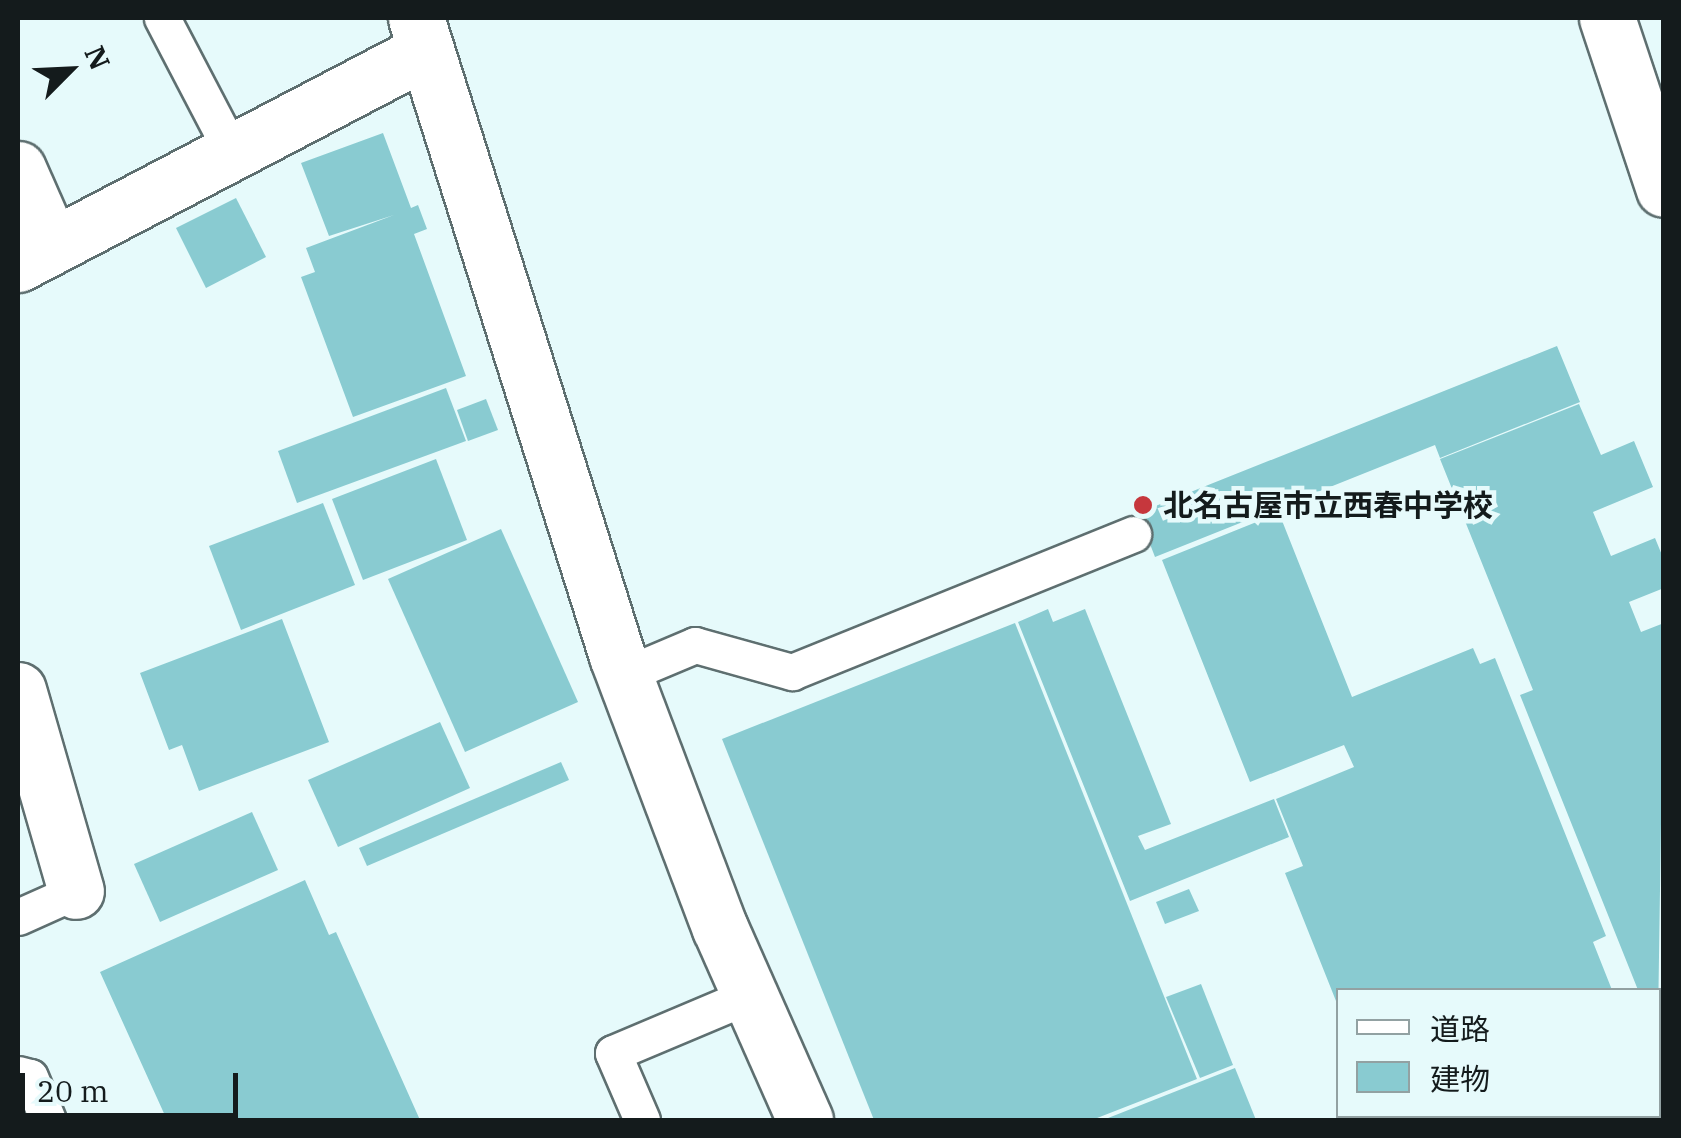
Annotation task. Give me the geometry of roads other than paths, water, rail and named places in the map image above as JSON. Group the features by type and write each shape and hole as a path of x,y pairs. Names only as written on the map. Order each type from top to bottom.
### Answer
{"street":[{"path":"1607,18 1662,176"},
{"path":"18,169 35,255 232,152 421,34 624,674 750,996 805,1120"},
{"path":"18,690 76,891"}],"lane":[{"path":"162,18 232,152"},
{"path":"624,674 696,645 792,672 1133,534"},
{"path":"18,917 76,891"},
{"path":"642,1120 613,1053 750,996"},
{"path":"18,1074 30,1077 48,1120"}],"place":[{"name":"北名古屋市立西春中学校","path":"1143,505"}]}
